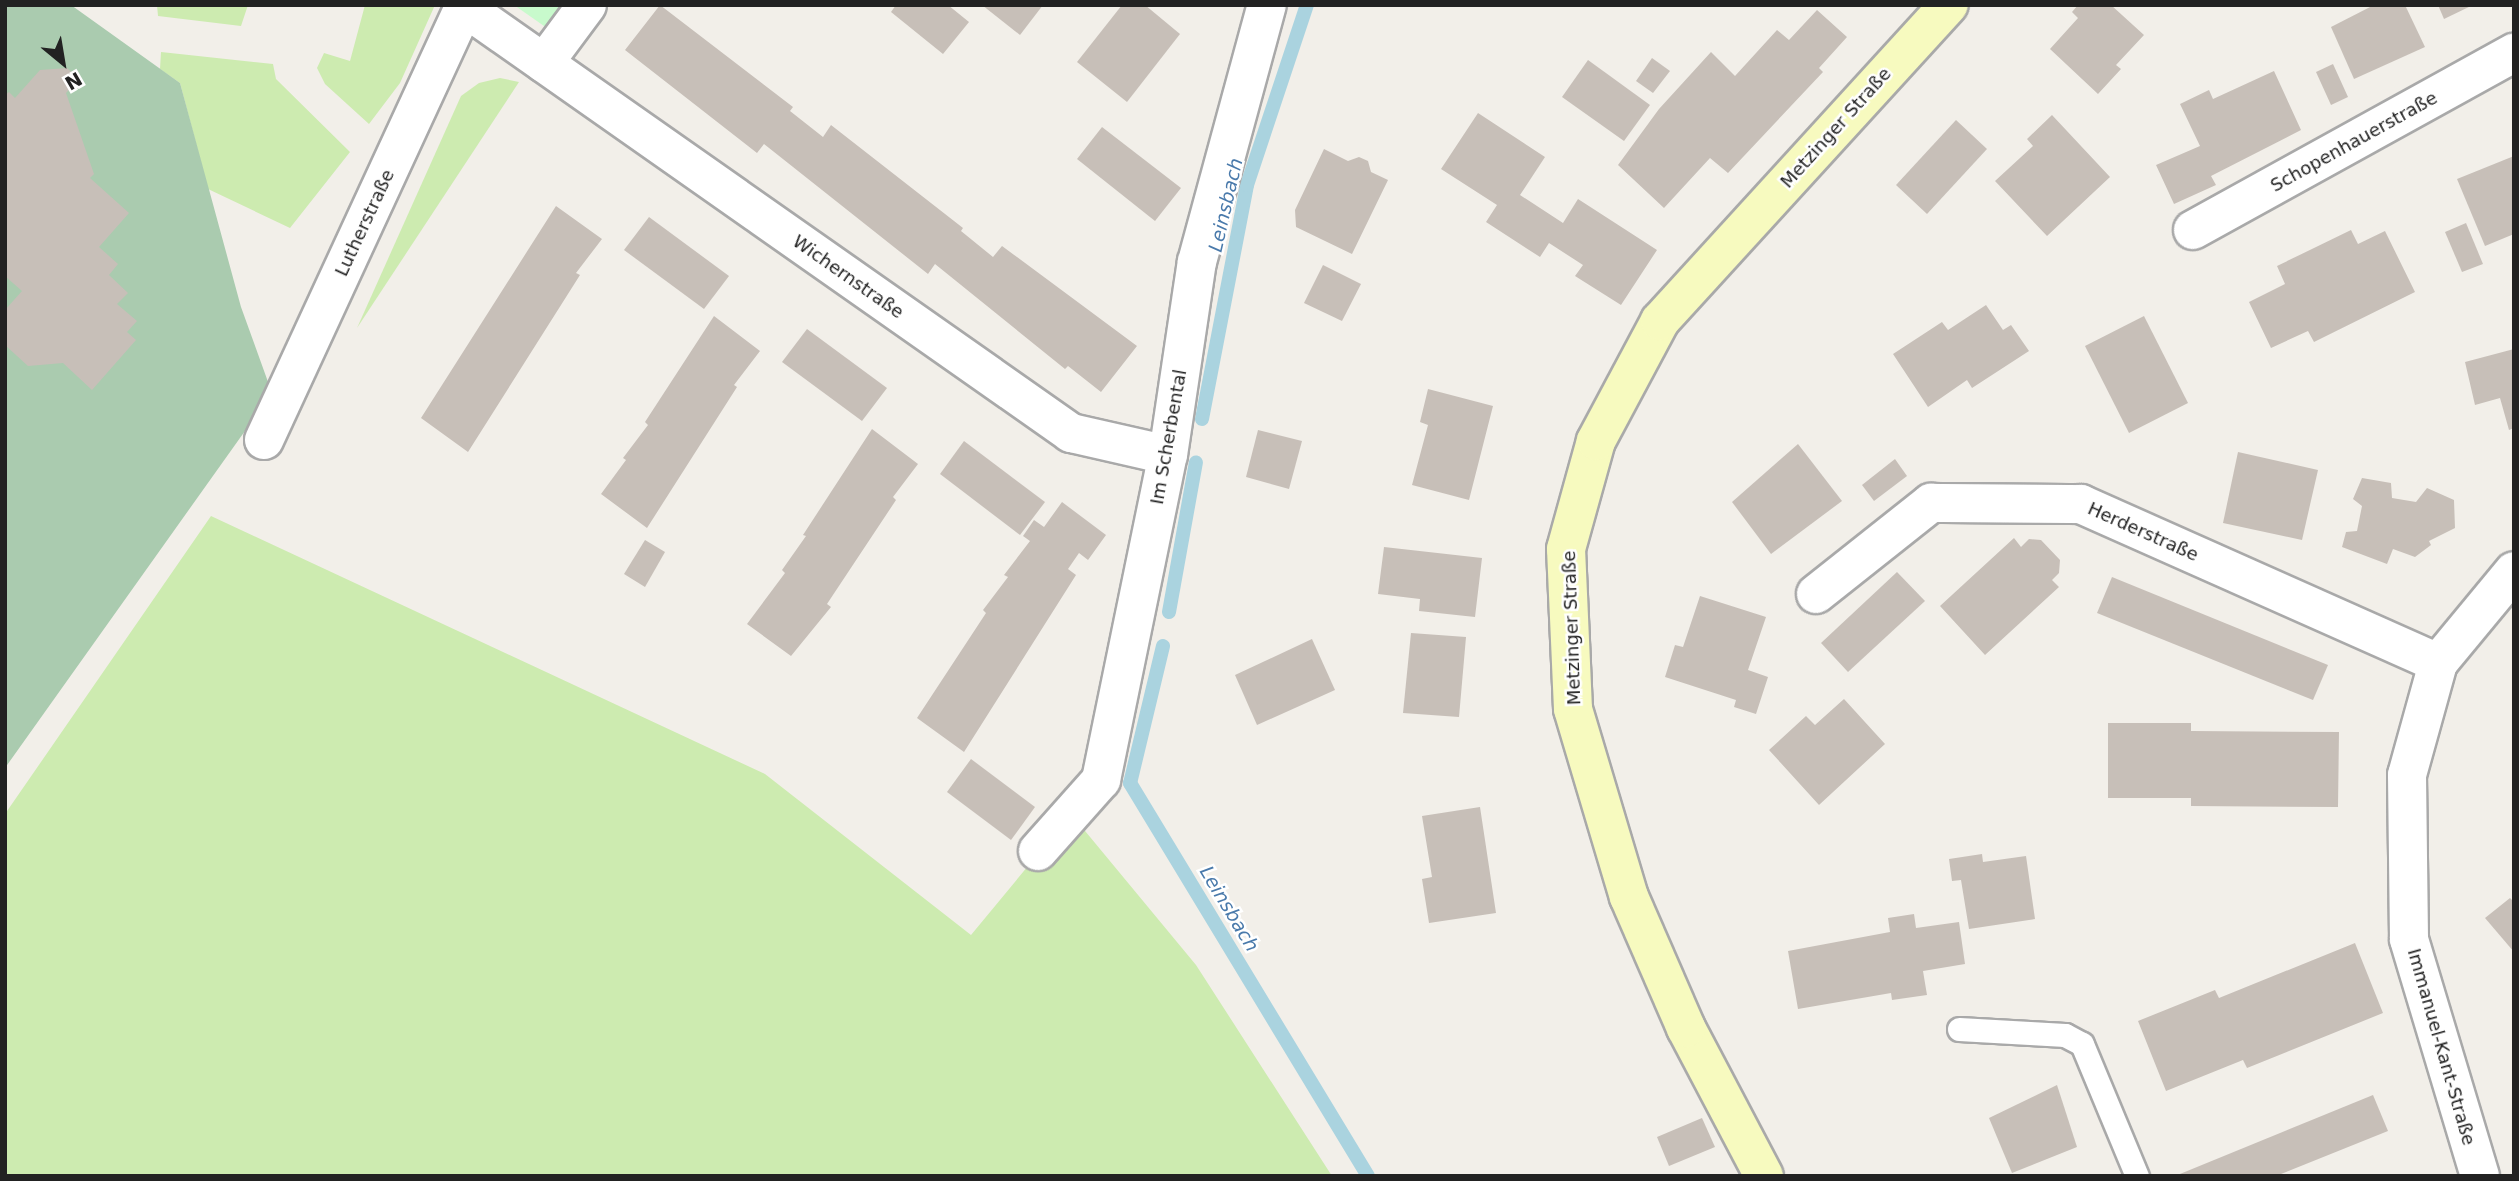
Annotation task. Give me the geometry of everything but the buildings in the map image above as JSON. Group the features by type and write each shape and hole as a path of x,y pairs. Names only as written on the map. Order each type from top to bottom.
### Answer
{"main road":[{"name":"Metzinger Straße","path":"1764,1176 1686,1028 1629,897 1573,709 1566,550 1596,441 1660,321 1949,5"}],"street":[{"path":"544,63 586,5"},
{"name":"Wichernstraße","path":"465,6 1070,433 1168,455"},
{"name":"Lutherstraße","path":"264,440 465,6"},
{"name":"Im Scherbental","path":"1038,851 1101,780 1168,455 1197,262 1259,9"},
{"name":"Schopenhauerstraße","path":"2193,230 2514,53"},
{"name":"Herderstraße","path":"1816,594 1931,503 2081,504 2438,663"},
{"name":"Immanuel-Kant-Straße","path":"2480,1176 2409,939 2407,775 2438,663 2514,570"}],"lane":[{"path":"1959,1029 2065,1035 2082,1044 2137,1176"}],"green space":[{"path":"5,5 71,5 180,83 241,307 272,393 5,768"},
{"path":"157,5 248,5 241,26 158,16"},
{"path":"365,5 435,5 400,83 369,124 325,84 317,68 324,53 350,61"},
{"path":"514,5 574,5 554,33"},
{"path":"161,52 273,64 276,79 350,152 290,228 208,189 180,83 160,69"},
{"path":"500,78 519,82 357,328 461,96 479,83"},
{"path":"211,516 765,774 971,935 1071,814 1196,965 1332,1176 5,1176 5,814"}],"waterway":[{"name":"Leinsbach","path":"1202,419 1247,185 1307,5"},
{"name":"Leinsbach","path":"1169,612 1196,462"},
{"name":"Leinsbach","path":"1163,646 1130,783 1368,1176"}]}
